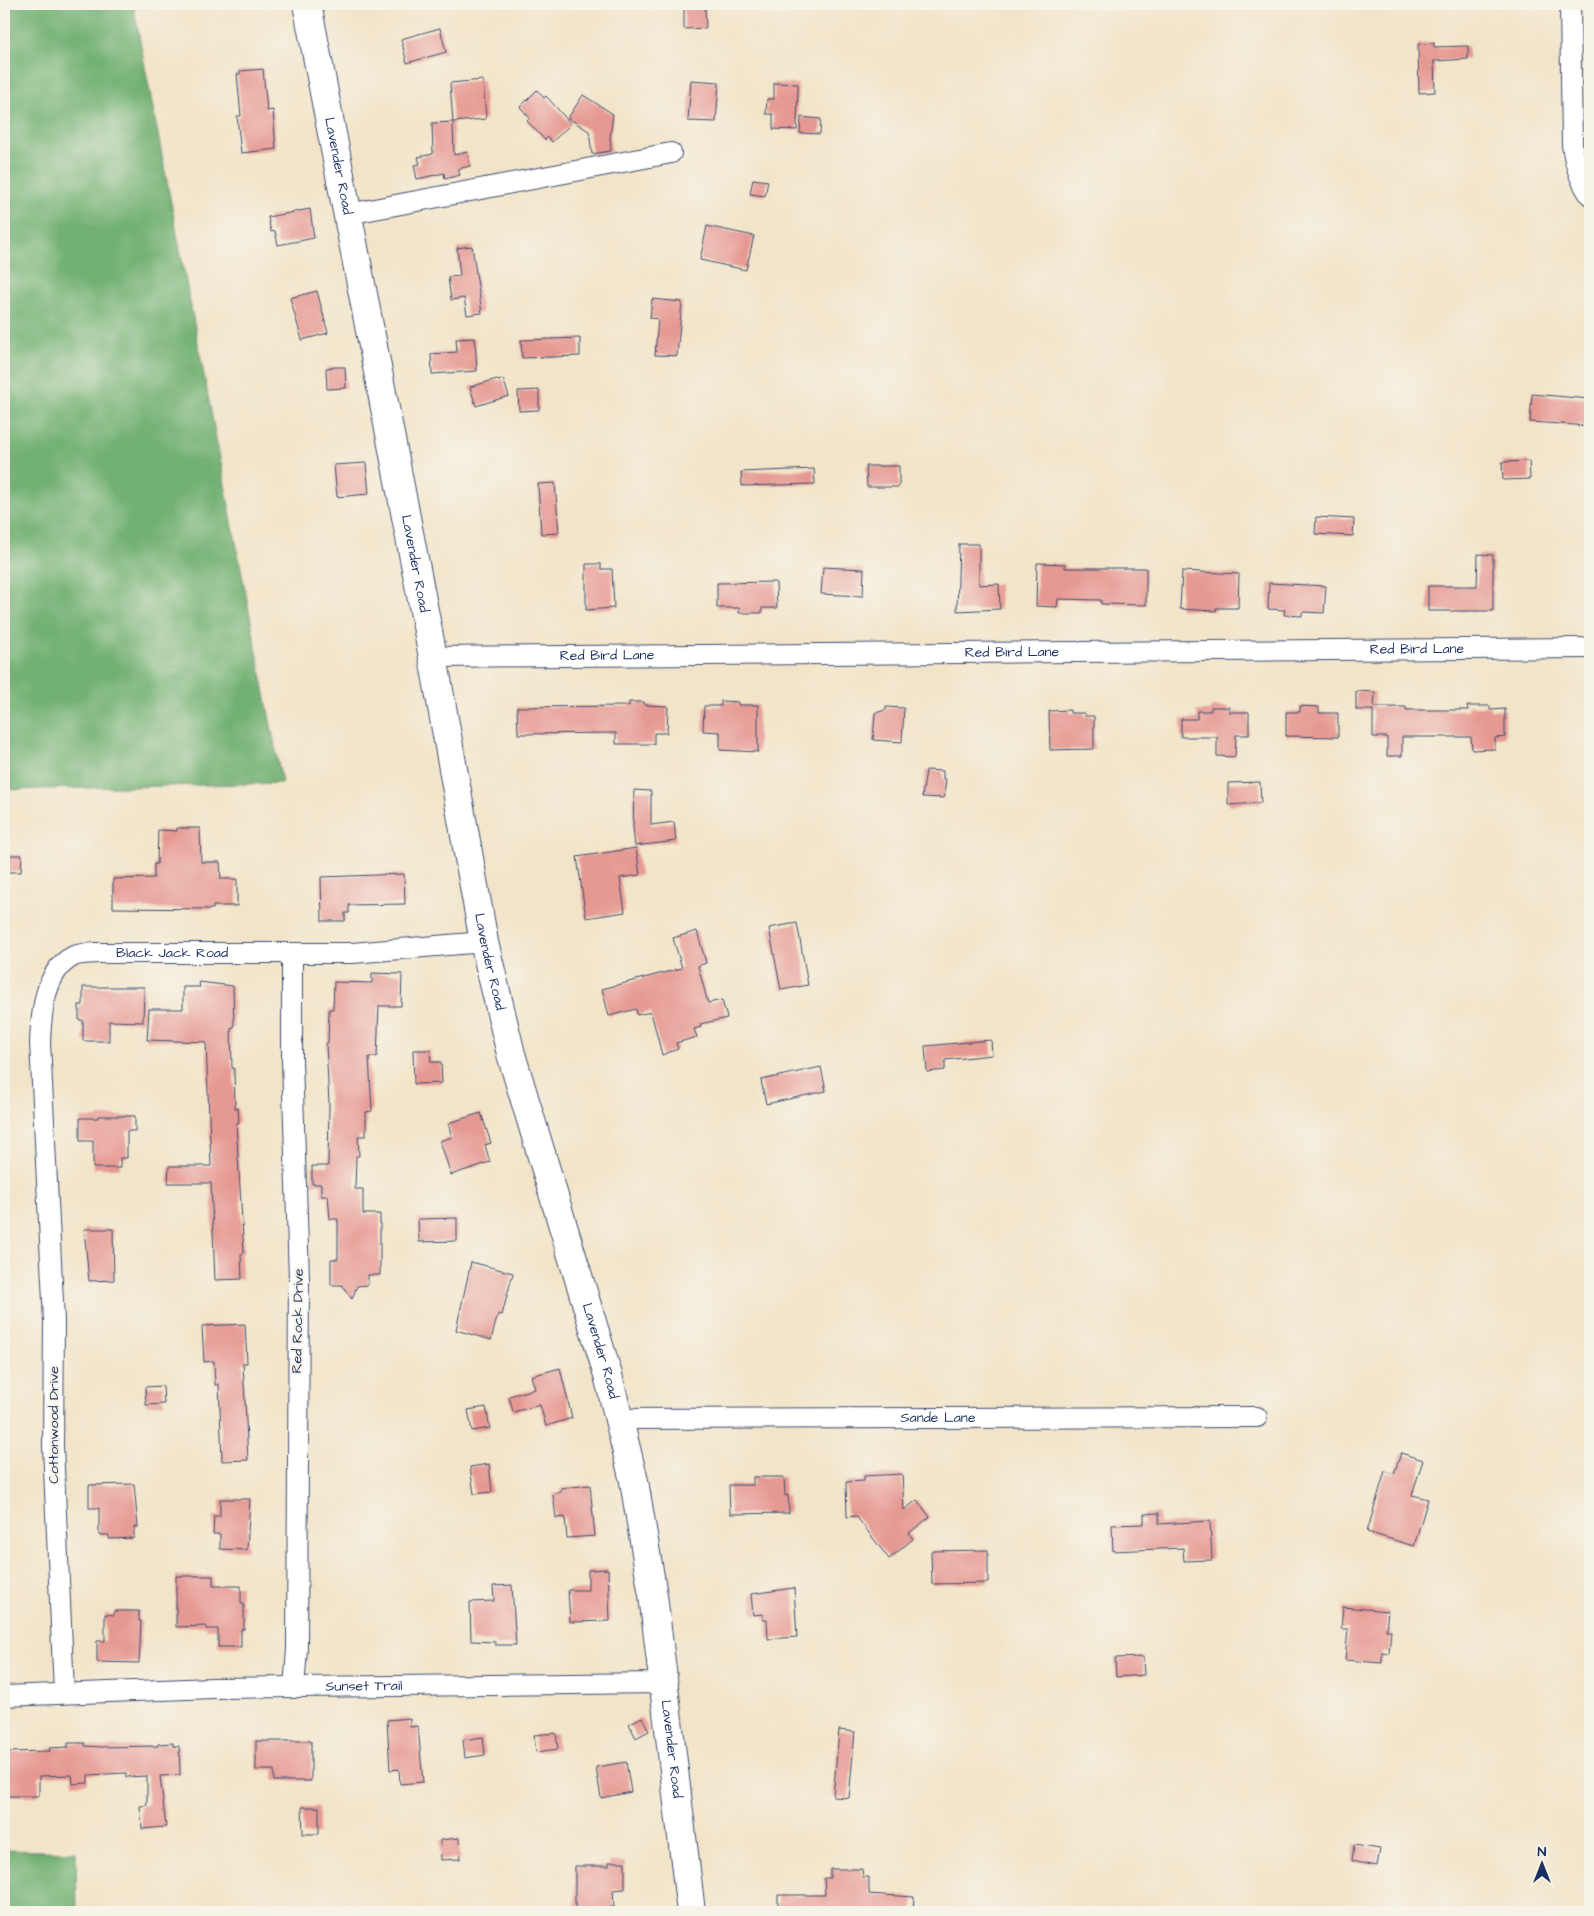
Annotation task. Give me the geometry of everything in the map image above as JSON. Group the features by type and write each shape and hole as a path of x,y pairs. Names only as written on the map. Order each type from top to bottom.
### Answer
{"street":[{"name":"Lavender Road","path":"308,4 484,942 511,1054 619,1419 642,1526 664,1683 691,1912"},
{"path":"1570,4 1572,145 1576,166 1583,184 1590,194"},
{"path":"348,214 672,153"},
{"name":"Red Bird Lane","path":"432,657 1590,648"},
{"name":"Black Jack Road","path":"45,1158 41,1020 48,985 63,965 73,956 96,953 352,953 484,942"},
{"name":"Red Rock Drive","path":"292,954 292,1061 299,1280 297,1649 294,1688"},
{"name":"Cottonwood Drive","path":"45,1158 54,1321 54,1456 64,1692"},
{"name":"Sande Lane","path":"619,1419 1257,1417"},
{"name":"Sunset Trail","path":"4,1696 64,1692 664,1683"}],"green space":[{"path":"4,4 133,4 282,783 4,790"},
{"path":"4,1850 76,1852 77,1912 4,1912"}],"building":[{"path":"705,6 706,28 684,29 684,7"},
{"path":"440,28 446,52 407,63 401,39"},
{"path":"1434,43 1434,47 1468,46 1468,59 1434,61 1435,92 1419,93 1418,44"},
{"path":"263,69 267,111 273,110 276,149 241,153 237,116 241,116 237,74 240,74 240,71"},
{"path":"483,80 486,119 453,122 450,83"},
{"path":"691,80 719,82 716,122 688,121"},
{"path":"774,83 798,84 797,130 773,129 773,114 766,114 767,99 774,99"},
{"path":"537,90 544,98 546,96 571,124 552,142 548,137 545,140 527,121 530,118 520,107"},
{"path":"583,95 613,114 610,138 611,151 592,154 589,131 568,118"},
{"path":"801,117 821,119 820,134 800,133"},
{"path":"453,122 454,155 467,152 470,166 458,169 460,175 445,179 444,173 417,179 414,165 420,164 418,157 433,154 432,123"},
{"path":"753,179 768,181 765,196 750,194"},
{"path":"310,209 314,238 278,245 275,231 271,232 268,217"},
{"path":"707,226 754,236 746,270 700,260"},
{"path":"472,246 482,313 467,315 464,298 451,300 448,277 460,276 457,248"},
{"path":"317,291 328,333 302,340 290,298"},
{"path":"652,299 682,302 677,356 655,355 658,319 650,318"},
{"path":"475,338 477,371 432,374 431,354 457,352 456,339"},
{"path":"580,338 580,356 522,358 521,340"},
{"path":"345,367 346,388 327,389 326,368"},
{"path":"497,379 498,381 503,379 509,396 476,406 470,387"},
{"path":"539,390 539,410 519,411 518,391"},
{"path":"1532,394 1590,399 1589,426 1530,422"},
{"path":"1529,461 1530,479 1503,480 1502,462"},
{"path":"366,463 369,494 337,497 334,465"},
{"path":"866,466 899,466 899,487 867,487"},
{"path":"814,469 815,484 742,486 741,472"},
{"path":"555,483 559,533 541,534 538,484"},
{"path":"1316,517 1354,519 1353,536 1315,534"},
{"path":"959,544 979,544 979,585 999,584 1000,609 957,611"},
{"path":"1478,554 1493,555 1493,611 1428,611 1428,586 1477,586"},
{"path":"1037,563 1065,564 1065,568 1146,568 1146,605 1101,604 1101,600 1058,599 1057,607 1036,606"},
{"path":"586,564 601,564 601,569 612,569 614,608 586,610"},
{"path":"823,567 864,569 863,596 821,594"},
{"path":"1182,571 1239,574 1238,608 1216,608 1216,611 1180,609"},
{"path":"776,582 777,608 762,608 762,613 739,613 739,608 717,608 717,583"},
{"path":"1269,583 1326,586 1324,613 1302,612 1302,616 1284,615 1285,610 1268,609"},
{"path":"1356,691 1375,692 1374,707 1406,707 1406,710 1468,710 1467,706 1490,706 1490,710 1505,709 1505,737 1495,738 1495,749 1472,750 1471,737 1402,737 1402,756 1387,756 1387,737 1373,737 1373,710 1356,710"},
{"path":"721,701 738,702 738,705 758,705 758,752 720,750 720,732 703,731 704,706 721,706"},
{"path":"629,702 644,702 644,705 668,706 667,733 654,733 654,744 616,744 616,733 518,734 517,707 629,706"},
{"path":"1300,706 1319,707 1319,713 1338,713 1338,737 1286,736 1286,712 1300,712"},
{"path":"886,707 904,708 902,742 873,740 875,713 886,710"},
{"path":"1211,707 1229,707 1229,712 1249,712 1249,735 1236,735 1235,757 1217,756 1217,737 1181,737 1181,719 1197,719 1197,711 1211,711"},
{"path":"1070,710 1070,713 1085,713 1085,716 1094,716 1094,749 1050,750 1049,711"},
{"path":"926,770 943,771 943,779 946,779 944,798 922,797"},
{"path":"1260,782 1261,803 1228,805 1228,783"},
{"path":"634,790 651,791 651,825 674,822 676,841 635,846 633,828"},
{"path":"177,828 200,828 201,862 220,862 221,879 237,879 237,906 213,906 213,909 113,908 113,879 154,878 154,864 157,864 158,830 177,831"},
{"path":"636,848 640,875 620,878 625,912 586,918 577,857"},
{"path":"7,855 22,855 21,872 6,872"},
{"path":"404,874 405,904 349,905 349,913 345,913 345,921 322,921 321,877"},
{"path":"797,923 808,985 781,990 769,928"},
{"path":"697,931 706,963 698,966 708,1003 722,1000 727,1018 700,1024 701,1027 694,1029 697,1037 676,1043 678,1049 662,1055 651,1012 637,1015 636,1009 609,1016 602,989 682,968 673,938"},
{"path":"372,973 402,974 401,1006 379,1006 377,1057 369,1057 372,1111 366,1112 366,1136 358,1136 359,1156 356,1156 355,1189 363,1189 363,1214 380,1214 380,1275 368,1275 368,1285 357,1286 352,1299 342,1285 331,1285 331,1259 338,1259 338,1219 330,1219 328,1196 321,1196 321,1184 312,1184 312,1166 328,1166 329,1104 326,1043 328,1043 329,1009 333,1009 334,982 372,983"},
{"path":"199,982 233,986 232,1068 234,1068 235,1108 238,1108 239,1123 236,1123 244,1253 241,1254 242,1279 215,1280 211,1183 168,1183 169,1166 211,1166 206,1042 147,1040 149,1009 183,1009 183,987 200,987"},
{"path":"83,987 144,987 143,1022 109,1021 109,1041 83,1041 83,1020 79,1020 79,1005 83,1005"},
{"path":"991,1040 992,1055 945,1060 945,1070 927,1072 925,1046"},
{"path":"413,1050 430,1050 431,1062 441,1062 442,1083 414,1084"},
{"path":"821,1067 826,1091 766,1104 761,1080"},
{"path":"481,1113 491,1143 485,1145 490,1162 451,1175 440,1141 452,1137 448,1123"},
{"path":"98,1116 135,1116 135,1131 127,1131 127,1158 120,1158 120,1168 93,1168 93,1141 80,1141 80,1118 98,1118"},
{"path":"457,1218 457,1241 419,1242 418,1219"},
{"path":"84,1229 113,1229 114,1280 89,1281"},
{"path":"471,1262 513,1273 502,1315 498,1314 491,1340 456,1330"},
{"path":"245,1324 247,1363 243,1363 248,1460 222,1461 219,1384 215,1385 214,1361 204,1362 202,1326"},
{"path":"560,1368 572,1418 546,1426 540,1405 513,1412 509,1396 535,1389 531,1376"},
{"path":"163,1386 164,1404 146,1405 145,1387"},
{"path":"486,1407 490,1428 472,1431 468,1410"},
{"path":"1401,1453 1423,1460 1412,1495 1428,1499 1414,1546 1367,1532 1385,1471 1394,1474"},
{"path":"489,1464 492,1492 474,1494 470,1467"},
{"path":"902,1474 904,1510 917,1500 930,1517 909,1533 913,1539 889,1559 856,1516 847,1517 846,1482 864,1481 864,1476"},
{"path":"753,1477 784,1477 785,1496 788,1495 789,1513 730,1514 729,1485 753,1485"},
{"path":"134,1484 138,1527 134,1527 134,1538 109,1539 109,1535 99,1535 99,1508 89,1508 89,1485"},
{"path":"590,1485 595,1536 567,1538 565,1517 556,1518 553,1494 561,1492 561,1488"},
{"path":"220,1499 250,1499 247,1550 220,1549 220,1534 213,1534 214,1516 220,1516"},
{"path":"1159,1513 1159,1524 1210,1521 1212,1560 1184,1561 1183,1548 1113,1551 1112,1525 1144,1524 1144,1514"},
{"path":"988,1550 988,1583 932,1584 931,1551"},
{"path":"608,1569 610,1621 570,1622 568,1590 588,1590 588,1570"},
{"path":"176,1576 213,1576 213,1586 241,1586 241,1604 244,1604 244,1629 241,1629 241,1647 218,1647 218,1629 206,1629 206,1626 176,1627"},
{"path":"512,1585 516,1645 495,1645 495,1642 471,1641 470,1602 494,1601 493,1586"},
{"path":"794,1588 797,1637 768,1639 767,1620 763,1620 763,1614 753,1615 751,1594"},
{"path":"1343,1607 1388,1611 1386,1630 1391,1630 1389,1653 1382,1652 1382,1663 1345,1660 1348,1629 1341,1629"},
{"path":"114,1611 139,1611 139,1621 141,1621 139,1663 97,1662 97,1641 105,1641 105,1614 114,1615"},
{"path":"1143,1657 1144,1675 1116,1677 1115,1658"},
{"path":"642,1717 649,1731 636,1738 629,1724"},
{"path":"410,1718 410,1727 418,1726 423,1782 400,1784 399,1769 390,1770 387,1720"},
{"path":"839,1730 855,1732 849,1798 833,1797"},
{"path":"556,1733 558,1749 536,1752 534,1735"},
{"path":"483,1737 485,1755 465,1758 463,1740"},
{"path":"256,1741 311,1741 311,1781 274,1781 274,1770 256,1770"},
{"path":"68,1743 85,1743 85,1746 101,1747 158,1746 158,1744 173,1743 173,1746 179,1746 180,1775 160,1776 166,1827 142,1829 140,1806 147,1805 147,1776 126,1777 126,1773 88,1775 88,1783 73,1784 72,1775 39,1776 39,1796 4,1796 4,1752 50,1751 49,1748 68,1747"},
{"path":"626,1762 631,1792 601,1798 596,1767"},
{"path":"302,1807 319,1807 319,1834 303,1834"},
{"path":"459,1838 460,1859 441,1860 440,1840"},
{"path":"1354,1845 1380,1849 1377,1866 1352,1861"},
{"path":"609,1862 625,1862 625,1889 613,1890 614,1907 610,1907 610,1911 575,1912 575,1866 609,1866"},
{"path":"830,1869 862,1869 863,1877 869,1877 869,1894 914,1897 913,1912 778,1912 778,1895 825,1895 824,1878 830,1878"}]}
